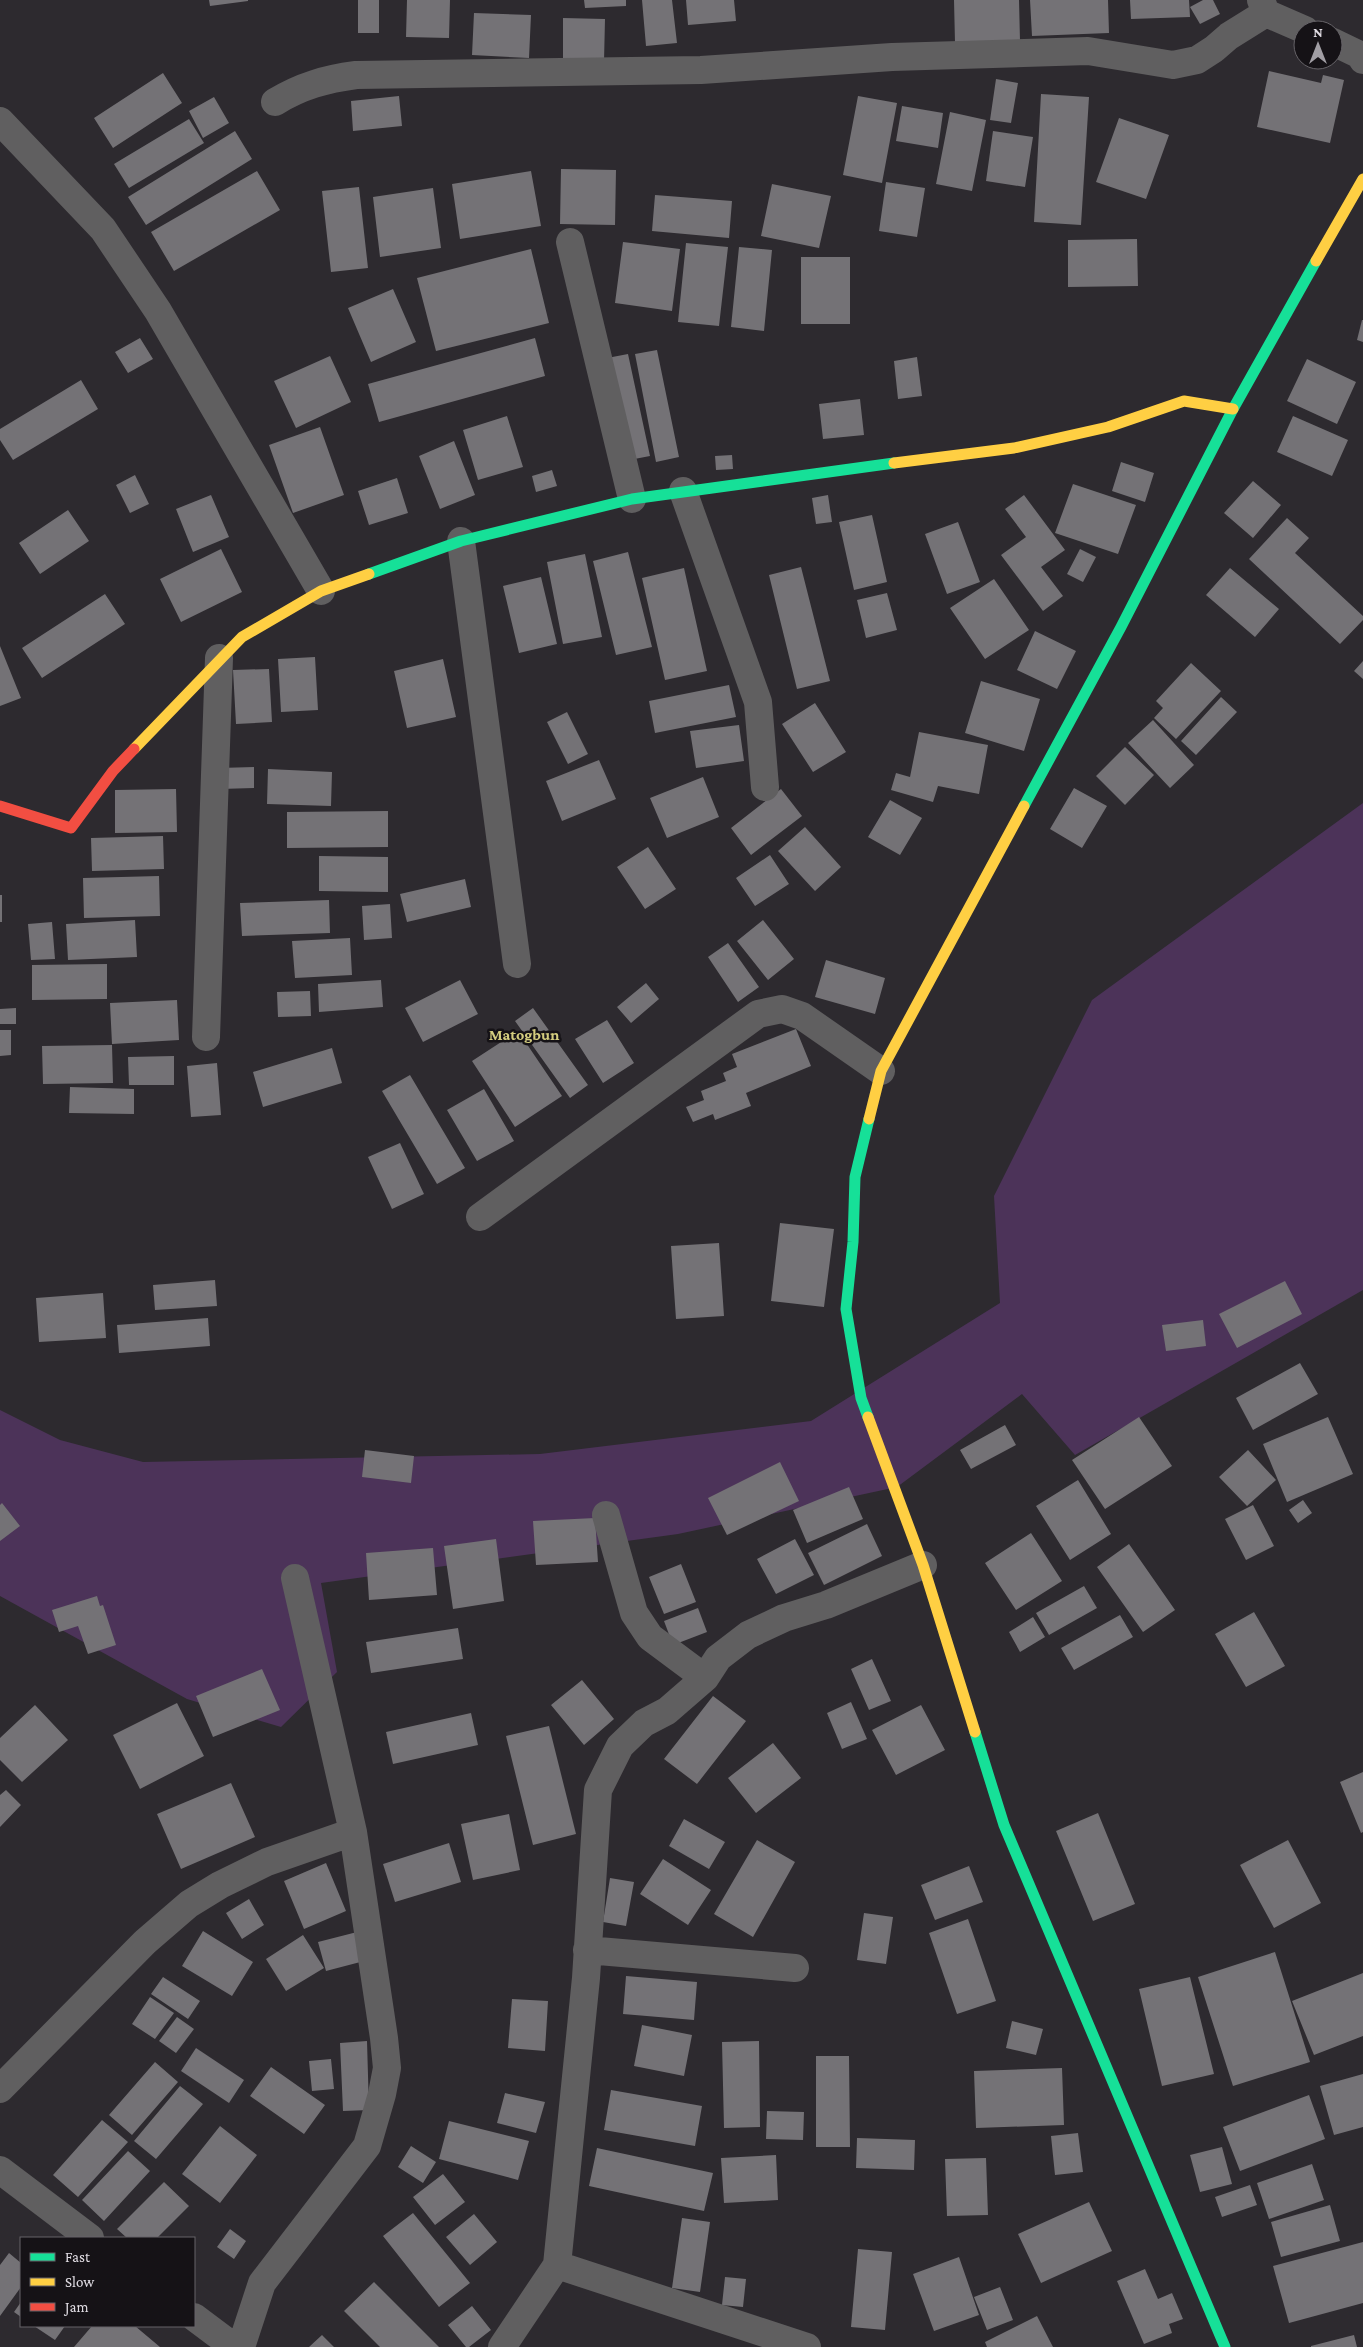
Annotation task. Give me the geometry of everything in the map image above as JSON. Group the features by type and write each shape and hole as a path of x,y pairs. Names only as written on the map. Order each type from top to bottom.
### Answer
{"street":[{"path":"275,102 292,92 326,79 356,75 701,70 892,56 1088,51 1173,65 1197,60 1214,49 1264,7 1293,23"},
{"path":"1343,47 1362,56"},
{"path":"0,121 103,229 158,311 321,591"},
{"path":"1225,2347 1004,1825 923,1565 860,1398 846,1309 853,1242 855,1178 881,1071 1120,627 1233,409 1363,178"},
{"path":"570,242 632,499"},
{"path":"0,806 71,828 113,770 219,658 242,637 321,591 461,542 549,518 632,499 1014,448 1108,427 1184,401 1233,409"},
{"path":"683,491 758,702 765,787"},
{"path":"461,542 517,964"},
{"path":"206,1037 219,658"},
{"path":"480,1217 758,1014 782,1009 802,1016 881,1071"},
{"path":"606,1515 634,1613 650,1637 705,1678"},
{"path":"502,2347 557,2265 587,1950 598,1790 620,1746 644,1724 667,1711 705,1678 718,1658 748,1634 784,1618 826,1605 923,1565"},
{"path":"241,2347 262,2283 367,2146 382,2094 386,2068 384,2038 354,1832 295,1578"},
{"path":"0,2089 145,1942 189,1904 220,1885 267,1862 354,1832"},
{"path":"587,1950 795,1968"},
{"path":"0,2170 89,2237"},
{"path":"557,2265 807,2347"},
{"path":"195,2318 234,2347"}],"shaded area":[{"path":"1363,803 1363,1290 1075,1455 1022,1394 897,1487 678,1534 321,1583 337,1672 281,1727 187,1699 0,1596 0,1410 60,1440 143,1462 540,1454 811,1421 1000,1303 994,1196 1092,1000"}],"building":[{"path":"209,0 248,0 248,1 210,6"},
{"path":"358,0 379,0 379,33 358,33"},
{"path":"407,0 450,0 449,38 406,37"},
{"path":"584,0 626,0 626,6 585,8"},
{"path":"642,0 672,0 677,43 646,46"},
{"path":"686,0 734,0 736,21 688,25"},
{"path":"954,0 1019,0 1020,41 955,43"},
{"path":"1030,0 1108,0 1109,33 1032,36"},
{"path":"1130,0 1189,0 1190,17 1131,19"},
{"path":"1203,0 1213,0 1220,14 1200,24 1190,7"},
{"path":"474,13 531,15 529,58 472,55"},
{"path":"563,18 605,19 604,62 563,61"},
{"path":"1269,71 1321,83 1323,75 1344,80 1330,143 1257,127"},
{"path":"163,73 182,103 113,148 94,118"},
{"path":"996,79 1018,83 1011,123 990,120"},
{"path":"1041,94 1089,97 1081,225 1034,222"},
{"path":"399,96 402,126 353,131 351,101"},
{"path":"858,96 897,103 882,183 843,175"},
{"path":"214,97 229,123 203,138 189,111"},
{"path":"902,106 943,113 938,148 896,141"},
{"path":"950,112 986,120 972,191 936,184"},
{"path":"1119,118 1169,135 1146,199 1096,182"},
{"path":"189,119 204,143 129,188 114,164"},
{"path":"235,131 252,159 146,225 128,197"},
{"path":"993,131 1033,137 1025,187 986,181"},
{"path":"561,169 616,170 615,225 560,224"},
{"path":"257,171 280,210 174,271 151,232"},
{"path":"531,171 541,226 460,239 452,184"},
{"path":"886,182 925,188 917,237 879,231"},
{"path":"772,184 831,196 819,248 761,236"},
{"path":"359,187 368,268 331,272 322,191"},
{"path":"433,188 441,248 380,257 373,197"},
{"path":"655,195 732,201 729,238 652,231"},
{"path":"1137,239 1138,286 1068,287 1068,240"},
{"path":"623,242 680,249 672,311 615,303"},
{"path":"686,243 728,247 719,326 678,322"},
{"path":"739,247 772,250 764,331 731,327"},
{"path":"531,249 549,323 436,351 417,278"},
{"path":"801,257 850,257 850,324 801,324"},
{"path":"393,289 416,342 371,362 348,308"},
{"path":"1363,320 1363,342 1357,340"},
{"path":"140,338 153,359 128,373 115,352"},
{"path":"535,338 545,376 379,422 368,384"},
{"path":"657,350 679,457 656,462 635,354"},
{"path":"628,354 650,456 624,461 602,359"},
{"path":"330,356 351,402 296,428 274,381"},
{"path":"917,357 922,396 898,399 894,361"},
{"path":"1307,359 1356,382 1337,424 1287,401"},
{"path":"81,380 98,409 13,460 0,440 0,429"},
{"path":"860,399 864,435 823,439 819,404"},
{"path":"507,416 523,467 478,480 463,430"},
{"path":"1293,416 1348,440 1332,476 1277,452"},
{"path":"320,427 344,495 293,513 269,445"},
{"path":"454,441 475,495 440,509 419,456"},
{"path":"732,455 733,469 716,470 715,456"},
{"path":"1121,462 1154,473 1145,502 1112,491"},
{"path":"552,470 557,486 536,492 532,476"},
{"path":"135,475 149,504 130,513 116,485"},
{"path":"397,478 408,513 369,525 358,491"},
{"path":"1253,481 1281,505 1253,538 1224,513"},
{"path":"1073,484 1136,505 1118,554 1055,533"},
{"path":"211,495 229,537 193,552 176,509"},
{"path":"828,495 832,522 816,524 812,498"},
{"path":"1024,495 1065,550 1041,567 1063,596 1043,611 1001,555 1026,537 1005,509"},
{"path":"68,510 89,541 40,574 19,543"},
{"path":"872,515 887,582 854,590 839,522"},
{"path":"1287,518 1309,538 1295,553 1363,616 1363,620 1340,644 1249,559"},
{"path":"958,522 980,582 947,594 925,534"},
{"path":"221,549 242,592 181,622 160,579"},
{"path":"1080,549 1096,557 1083,582 1067,574"},
{"path":"628,552 652,647 616,655 593,561"},
{"path":"585,554 602,637 563,644 547,562"},
{"path":"801,567 830,681 797,689 769,575"},
{"path":"684,568 707,671 665,680 642,578"},
{"path":"1230,568 1279,609 1255,637 1206,595"},
{"path":"541,577 557,644 519,653 503,586"},
{"path":"994,579 1029,630 985,659 950,608"},
{"path":"887,593 897,630 866,638 857,600"},
{"path":"105,594 125,624 42,678 22,648"},
{"path":"1035,631 1076,651 1057,689 1017,670"},
{"path":"0,646 21,698 0,706"},
{"path":"315,657 318,710 281,712 278,659"},
{"path":"443,659 456,717 407,728 394,671"},
{"path":"1363,661 1363,679 1354,671"},
{"path":"1191,663 1221,691 1176,739 1154,718 1163,708 1156,701"},
{"path":"269,669 272,722 236,724 233,670"},
{"path":"981,681 1040,699 1024,751 965,733"},
{"path":"729,685 736,717 655,733 649,701"},
{"path":"1221,697 1237,712 1196,755 1181,741"},
{"path":"815,703 846,752 813,772 782,724"},
{"path":"567,712 588,754 568,764 547,722"},
{"path":"1153,720 1194,765 1170,788 1128,743"},
{"path":"739,725 744,761 696,768 690,731"},
{"path":"919,732 988,745 979,794 938,786 933,802 891,790 896,773 910,777"},
{"path":"1125,747 1154,775 1125,805 1096,776"},
{"path":"599,760 616,799 562,821 546,781"},
{"path":"254,767 254,788 220,789 219,768"},
{"path":"268,769 332,772 331,806 267,804"},
{"path":"703,777 719,817 667,838 650,798"},
{"path":"1074,788 1107,806 1082,848 1050,829"},
{"path":"176,789 177,832 115,833 115,790"},
{"path":"781,789 802,816 751,855 731,828"},
{"path":"890,800 922,818 900,855 868,837"},
{"path":"388,811 388,847 287,848 287,812"},
{"path":"805,827 841,867 815,891 778,851"},
{"path":"163,836 164,869 92,871 91,838"},
{"path":"648,847 676,889 645,909 617,867"},
{"path":"770,855 789,884 755,906 736,878"},
{"path":"319,856 388,857 388,892 319,891"},
{"path":"159,876 160,916 84,918 83,878"},
{"path":"465,879 471,907 407,922 400,894"},
{"path":"0,895 2,895 2,922 0,922"},
{"path":"329,900 330,933 242,936 240,903"},
{"path":"390,904 392,938 364,940 362,906"},
{"path":"135,920 137,957 68,960 66,924"},
{"path":"763,920 794,959 768,980 737,941"},
{"path":"52,922 55,959 31,960 28,924"},
{"path":"350,938 352,975 295,978 292,941"},
{"path":"728,943 759,987 738,1002 708,957"},
{"path":"826,960 885,978 875,1014 815,997"},
{"path":"107,964 107,999 32,1000 32,965"},
{"path":"381,980 383,1007 319,1012 318,984"},
{"path":"460,980 478,1014 423,1042 405,1008"},
{"path":"646,983 659,999 631,1023 617,1007"},
{"path":"310,991 311,1016 278,1017 277,992"},
{"path":"177,1000 179,1040 112,1044 110,1003"},
{"path":"16,1008 16,1024 0,1024 0,1009"},
{"path":"533,1008 588,1085 570,1098 515,1021"},
{"path":"607,1020 634,1063 603,1083 575,1039"},
{"path":"796,1029 811,1066 746,1093 751,1106 715,1120 713,1114 693,1122 686,1107 704,1100 701,1091 726,1081 723,1073 737,1067 732,1054"},
{"path":"0,1030 11,1030 11,1055 0,1056"},
{"path":"518,1031 562,1096 515,1127 472,1061"},
{"path":"112,1045 113,1083 43,1084 42,1046"},
{"path":"332,1048 342,1083 263,1107 253,1072"},
{"path":"174,1056 174,1085 129,1085 128,1057"},
{"path":"217,1063 221,1115 191,1117 187,1066"},
{"path":"410,1075 465,1168 437,1184 382,1091"},
{"path":"70,1087 134,1089 134,1114 69,1113"},
{"path":"484,1089 514,1141 477,1161 447,1110"},
{"path":"400,1143 424,1194 392,1209 368,1157"},
{"path":"780,1223 834,1229 824,1307 771,1301"},
{"path":"719,1243 724,1316 676,1319 671,1246"},
{"path":"215,1280 217,1306 155,1310 153,1285"},
{"path":"1285,1281 1302,1314 1237,1348 1219,1314"},
{"path":"103,1293 106,1338 39,1342 36,1298"},
{"path":"208,1318 210,1346 119,1353 117,1325"},
{"path":"1203,1320 1206,1346 1166,1351 1162,1325"},
{"path":"1300,1363 1318,1394 1253,1430 1236,1398"},
{"path":"1139,1417 1172,1466 1105,1509 1072,1460"},
{"path":"1328,1417 1353,1474 1287,1502 1263,1444"},
{"path":"1005,1425 1016,1445 971,1469 960,1450"},
{"path":"365,1450 414,1456 411,1483 362,1477"},
{"path":"1248,1450 1276,1480 1247,1506 1219,1477"},
{"path":"780,1462 799,1501 727,1535 708,1498"},
{"path":"1078,1480 1111,1534 1070,1560 1036,1506"},
{"path":"849,1487 863,1519 807,1543 793,1510"},
{"path":"1303,1500 1312,1513 1298,1523 1289,1510"},
{"path":"2,1503 20,1526 0,1541 0,1505"},
{"path":"1253,1505 1274,1546 1246,1560 1225,1519"},
{"path":"595,1518 598,1562 536,1565 533,1521"},
{"path":"867,1524 882,1556 824,1585 808,1553"},
{"path":"1031,1533 1062,1581 1016,1610 985,1563"},
{"path":"496,1539 504,1601 453,1609 444,1546"},
{"path":"795,1539 814,1575 776,1594 757,1559"},
{"path":"1129,1544 1175,1610 1143,1632 1097,1567"},
{"path":"433,1548 437,1595 369,1600 366,1553"},
{"path":"681,1564 696,1602 664,1614 649,1577"},
{"path":"1084,1586 1097,1608 1049,1635 1036,1613"},
{"path":"97,1596 100,1606 103,1605 116,1645 88,1654 78,1626 59,1632 52,1610"},
{"path":"698,1608 707,1632 673,1645 664,1621"},
{"path":"1254,1612 1285,1666 1246,1687 1215,1634"},
{"path":"1120,1615 1133,1637 1074,1670 1061,1648"},
{"path":"1033,1617 1045,1637 1020,1652 1009,1632"},
{"path":"458,1628 463,1659 371,1673 366,1642"},
{"path":"872,1659 891,1701 869,1710 851,1669"},
{"path":"262,1669 280,1710 213,1737 196,1696"},
{"path":"582,1680 614,1719 584,1745 551,1705"},
{"path":"713,1696 746,1721 697,1784 664,1759"},
{"path":"851,1702 867,1739 842,1749 827,1713"},
{"path":"177,1703 204,1756 140,1789 113,1735"},
{"path":"35,1705 68,1740 22,1782 0,1760 0,1738"},
{"path":"921,1705 945,1750 896,1775 872,1730"},
{"path":"471,1713 478,1745 393,1764 386,1732"},
{"path":"549,1726 576,1834 533,1845 506,1736"},
{"path":"773,1743 801,1778 756,1813 728,1778"},
{"path":"1363,1772 1363,1832 1361,1833 1340,1782"},
{"path":"231,1783 255,1837 181,1869 157,1814"},
{"path":"6,1790 21,1805 0,1827 0,1795"},
{"path":"1098,1813 1135,1904 1093,1921 1056,1831"},
{"path":"509,1814 520,1870 473,1880 461,1824"},
{"path":"684,1819 725,1842 709,1869 669,1846"},
{"path":"757,1840 795,1862 753,1937 714,1914"},
{"path":"1288,1840 1321,1903 1274,1928 1240,1865"},
{"path":"449,1843 461,1882 395,1902 383,1864"},
{"path":"663,1859 711,1890 688,1925 640,1894"},
{"path":"326,1863 346,1911 304,1929 284,1881"},
{"path":"969,1866 983,1902 935,1920 921,1885"},
{"path":"610,1878 634,1882 626,1926 603,1922"},
{"path":"249,1899 264,1925 242,1939 226,1913"},
{"path":"864,1913 893,1917 886,1964 857,1960"},
{"path":"968,1919 996,2001 957,2014 929,1933"},
{"path":"203,1931 253,1962 232,1996 182,1966"},
{"path":"361,1931 368,1960 326,1971 318,1942"},
{"path":"303,1935 324,1968 286,1991 266,1959"},
{"path":"1275,1952 1310,2062 1233,2086 1198,1977"},
{"path":"1363,1973 1363,2036 1314,2055 1292,2001"},
{"path":"626,1976 697,1982 694,2020 623,2014"},
{"path":"163,1977 200,2001 188,2019 151,1994"},
{"path":"1190,1977 1214,2074 1162,2086 1139,1989"},
{"path":"150,1997 174,2013 155,2039 132,2024"},
{"path":"512,1999 548,2001 545,2051 508,2048"},
{"path":"177,2017 194,2029 176,2053 159,2041"},
{"path":"1012,2021 1043,2029 1036,2055 1006,2048"},
{"path":"642,2025 692,2035 684,2076 634,2066"},
{"path":"367,2041 369,2110 343,2111 340,2043"},
{"path":"759,2041 760,2127 724,2128 722,2042"},
{"path":"196,2048 244,2080 229,2103 181,2071"},
{"path":"816,2056 849,2056 850,2147 816,2147"},
{"path":"331,2059 334,2089 312,2091 309,2061"},
{"path":"155,2062 178,2082 132,2135 109,2115"},
{"path":"271,2067 325,2105 304,2134 250,2096"},
{"path":"1062,2068 1064,2125 976,2128 974,2071"},
{"path":"1363,2074 1363,2127 1334,2135 1320,2086"},
{"path":"180,2086 203,2104 156,2159 134,2141"},
{"path":"611,2090 702,2106 695,2146 604,2130"},
{"path":"505,2093 545,2102 536,2133 497,2123"},
{"path":"1309,2095 1325,2139 1240,2171 1223,2127"},
{"path":"767,2111 804,2112 803,2140 766,2139"},
{"path":"102,2120 128,2142 78,2197 53,2175"},
{"path":"449,2121 529,2141 518,2180 439,2159"},
{"path":"220,2126 257,2155 220,2203 182,2174"},
{"path":"1078,2133 1083,2172 1055,2175 1051,2136"},
{"path":"857,2138 915,2140 914,2170 856,2168"},
{"path":"411,2146 436,2162 423,2183 398,2167"},
{"path":"1222,2147 1232,2184 1200,2192 1190,2155"},
{"path":"597,2148 713,2173 704,2211 589,2186"},
{"path":"128,2151 150,2171 104,2221 82,2200"},
{"path":"776,2155 778,2200 724,2203 721,2158"},
{"path":"986,2158 988,2215 947,2216 945,2159"},
{"path":"1312,2164 1324,2200 1269,2219 1257,2183"},
{"path":"443,2174 465,2202 435,2225 413,2197"},
{"path":"164,2182 189,2206 158,2237 126,2237 117,2229"},
{"path":"1250,2185 1257,2205 1222,2217 1215,2197"},
{"path":"1089,2202 1112,2251 1041,2283 1018,2234"},
{"path":"1330,2205 1340,2241 1281,2257 1271,2222"},
{"path":"413,2213 470,2283 439,2307 383,2236"},
{"path":"474,2214 497,2242 470,2265 446,2237"},
{"path":"682,2218 710,2222 700,2292 672,2288"},
{"path":"230,2229 246,2241 234,2259 217,2247"},
{"path":"1363,2242 1363,2303 1289,2323 1273,2266"},
{"path":"858,2249 892,2252 885,2330 851,2327"},
{"path":"9,2253 20,2262 20,2288 0,2316 0,2265"},
{"path":"959,2257 979,2315 934,2331 913,2274"},
{"path":"1145,2269 1158,2299 1172,2293 1183,2319 1169,2324 1172,2333 1144,2344 1117,2281"},
{"path":"725,2277 746,2279 743,2307 722,2305"},
{"path":"374,2282 439,2347 380,2347 344,2311"},
{"path":"1000,2287 1013,2320 987,2330 974,2297"},
{"path":"20,2303 20,2316 14,2312"},
{"path":"472,2306 491,2330 469,2347 466,2347 448,2325"},
{"path":"1037,2316 1053,2347 987,2347 985,2342"},
{"path":"36,2327 64,2327 55,2340"},
{"path":"91,2327 136,2327 160,2347 74,2347"},
{"path":"322,2335 334,2347 309,2347"},
{"path":"1354,2335 1357,2347 1311,2347 1311,2346"}],"traffic: fast":[{"path":"1024,806 1121,627 1233,409 1316,261"},
{"path":"369,574 461,541 632,499 894,463"},
{"path":"868,1417 861,1398 846,1309 853,1242 855,1177 869,1119"},
{"path":"975,1732 1004,1825 1225,2347"}],"traffic: slow":[{"path":"1316,261 1363,179"},
{"path":"894,463 1014,448 1108,427 1184,401 1233,409"},
{"path":"134,749 242,637 321,591 369,574"},
{"path":"869,1119 881,1071 1024,806"},
{"path":"868,1417 923,1565 975,1732"}],"traffic: jam":[{"path":"0,806 71,828 113,771 134,749"}],"district":[{"name":"Matogbun","path":"524,1034"}]}
